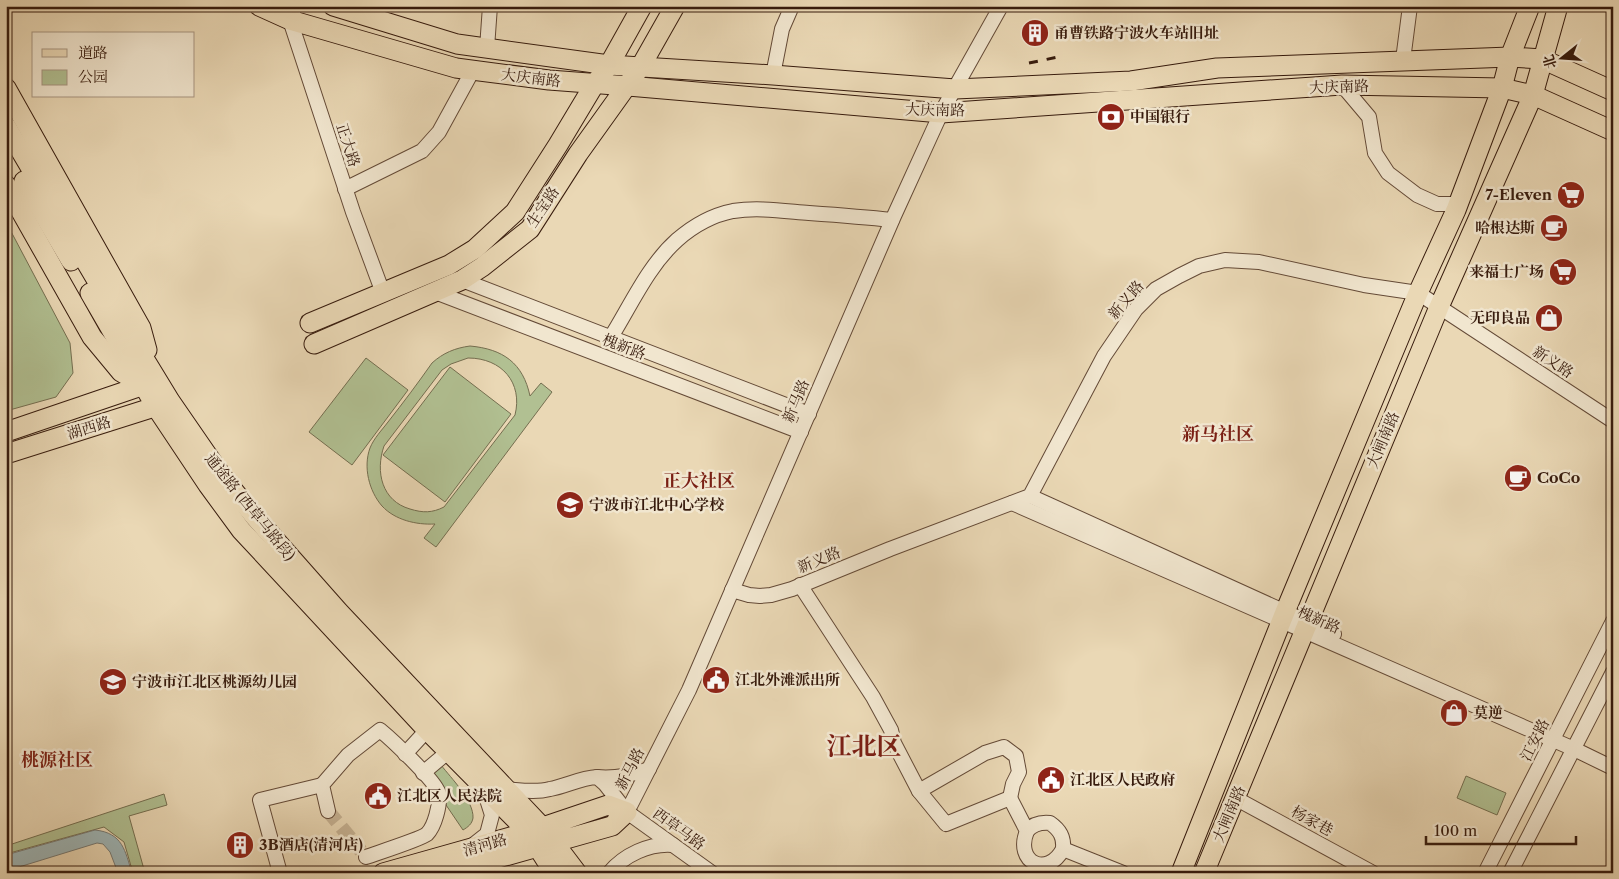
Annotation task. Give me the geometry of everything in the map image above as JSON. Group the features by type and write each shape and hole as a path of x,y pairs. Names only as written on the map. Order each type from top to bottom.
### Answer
{"main road":[{"name":"大庆南路","path":"258,6 293,13 456,68 594,85 628,86 941,113 1342,85 1502,88 1533,95 1613,131"},
{"name":"大庆南路","path":"333,6 456,44 609,65 773,74 954,89 1131,81 1217,68 1510,57 1542,59 1613,91"},
{"name":"生宝路","path":"310,323 449,265 475,249 515,212 594,85 609,65 642,6"},
{"name":"生宝路","path":"314,344 462,280 482,267 530,229 578,154 628,86 675,6"},
{"name":"大闸南路","path":"1181,873 1283,616 1418,294 1458,204 1502,88 1510,57 1530,6"},
{"name":"大闸南路","path":"1204,873 1439,307 1533,95 1558,7"},
{"path":"6,88 141,328 151,378 121,372 92,337 6,185"},
{"name":"通途路 (西草马路段)","path":"6,126 103,291 208,485 242,530 428,730 540,838"},
{"name":"通途路 (西草马路段)","path":"6,150 151,378"},
{"name":"湖西路","path":"6,432 151,378"},
{"name":"通途路 (西草马路段)","path":"163,404 255,517 339,612 505,789 540,838"},
{"name":"湖西路","path":"6,454 163,404"},
{"path":"540,838 612,826 627,812"},
{"path":"540,838 554,873"},
{"path":"540,838 570,862 577,873"},
{"name":"清河路","path":"383,873 467,850 540,838"},
{"name":"清河路","path":"444,873 540,838"}],"street":[{"path":"487,48 490,6"},
{"path":"773,74 782,29 792,6"},
{"name":"新马路","path":"627,812 689,690 892,220 941,113 1001,6"},
{"path":"1403,60 1410,6"},
{"name":"正大路","path":"293,13 345,189 383,293"},
{"path":"345,189 422,151 439,132 473,70"},
{"path":"1342,85 1369,117 1375,153 1388,173 1418,195 1437,204 1458,204"},
{"path":"611,338 647,278 666,252 687,232 717,216 747,209 785,210 892,220"},
{"name":"新义路","path":"732,590 749,595 771,595 1030,496 1104,356 1136,309 1156,289 1179,276 1199,266 1225,260 1259,262 1364,285 1418,294 1613,420"},
{"name":"槐新路","path":"462,280 809,414"},
{"name":"槐新路","path":"435,292 801,432"},
{"name":"槐新路","path":"1030,496 1306,627 1555,738 1613,760"},
{"name":"槐新路","path":"1012,503 1283,616"},
{"path":"800,585 873,697 891,730 894,743 919,791 946,824 1010,798"},
{"name":"江安路","path":"1485,873 1613,621"},
{"path":"1510,873 1613,672"},
{"path":"280,873 260,800 322,785 348,755 380,730 423,773 439,794 436,820 426,835 364,854 378,873"},
{"path":"405,754 428,730"},
{"path":"919,791 985,753 1004,747 1016,756 1019,772 1013,784 1010,798 1027,831"},
{"name":"槐新路","path":"1576,747 1613,768"},
{"path":"423,773 449,751"},
{"path":"505,789 541,791 587,778 621,776 649,769"},
{"name":"西草马路","path":"597,777 605,784 627,812 712,873"},
{"path":"467,850 487,834 492,815 482,784"},
{"path":"322,785 328,811"},
{"name":"杨家巷","path":"1236,798 1373,873"},
{"path":"1037,823 1050,823 1061,834 1064,842 1063,849 1053,862 1045,865 1036,863 1027,856 1023,849 1027,831 1037,823"},
{"path":"609,873 617,864 642,850 656,845 673,845"},
{"path":"1063,849 1123,873"}],"green space":[{"path":"6,222 70,343 73,373 56,397 6,411"},
{"path":"470,346 492,350 510,360 517,366 527,384 530,396 541,383 552,392 436,547 424,538 435,524 406,521 387,511 377,500 368,478 368,455 376,437 432,363 445,354","holes":["468,358 491,362 500,368 513,383 517,403 515,415 444,507 423,512 400,505 387,492 383,484 380,466 384,446 442,370 451,364"]},
{"path":"366,358 408,390 352,465 309,432"},
{"path":"450,367 511,414 445,502 383,455"},
{"path":"441,765 470,804 472,822 463,830 444,802 431,772"},
{"path":"1466,776 1506,793 1497,815 1457,798"},
{"path":"164,794 167,805 129,816 145,873 133,873 124,842 104,827 6,854 6,846"}],"water":[{"path":"95,830 112,835 117,839 125,851 132,873 118,873 110,852 103,844 97,843 6,871 6,855"}],"tunnel":[{"path":"328,811 361,851"}],"railway":[{"path":"1029,63 1058,57"}],"place":[{"name":"甬曹铁路宁波火车站旧址","path":"1035,33"},
{"name":"中国银行","path":"1111,117"},
{"name":"7-Eleven","path":"1571,195"},
{"name":"哈根达斯","path":"1554,228"},
{"name":"来福士广场","path":"1563,272"},
{"name":"无印良品","path":"1549,318"},
{"name":"CoCo","path":"1518,478"},
{"name":"宁波市江北中心学校","path":"570,505"},
{"name":"江北外滩派出所","path":"716,680"},
{"name":"宁波市江北区桃源幼儿园","path":"113,682"},
{"name":"莫逆","path":"1454,713"},
{"name":"江北区人民政府","path":"1051,780"},
{"name":"江北区人民法院","path":"378,796"},
{"name":"3B酒店(清河店)","path":"240,845"}],"district":[{"name":"新马社区","path":"1218,434"},
{"name":"正大社区","path":"699,481"},
{"name":"江北区","path":"864,746"},
{"name":"桃源社区","path":"57,760"}]}
